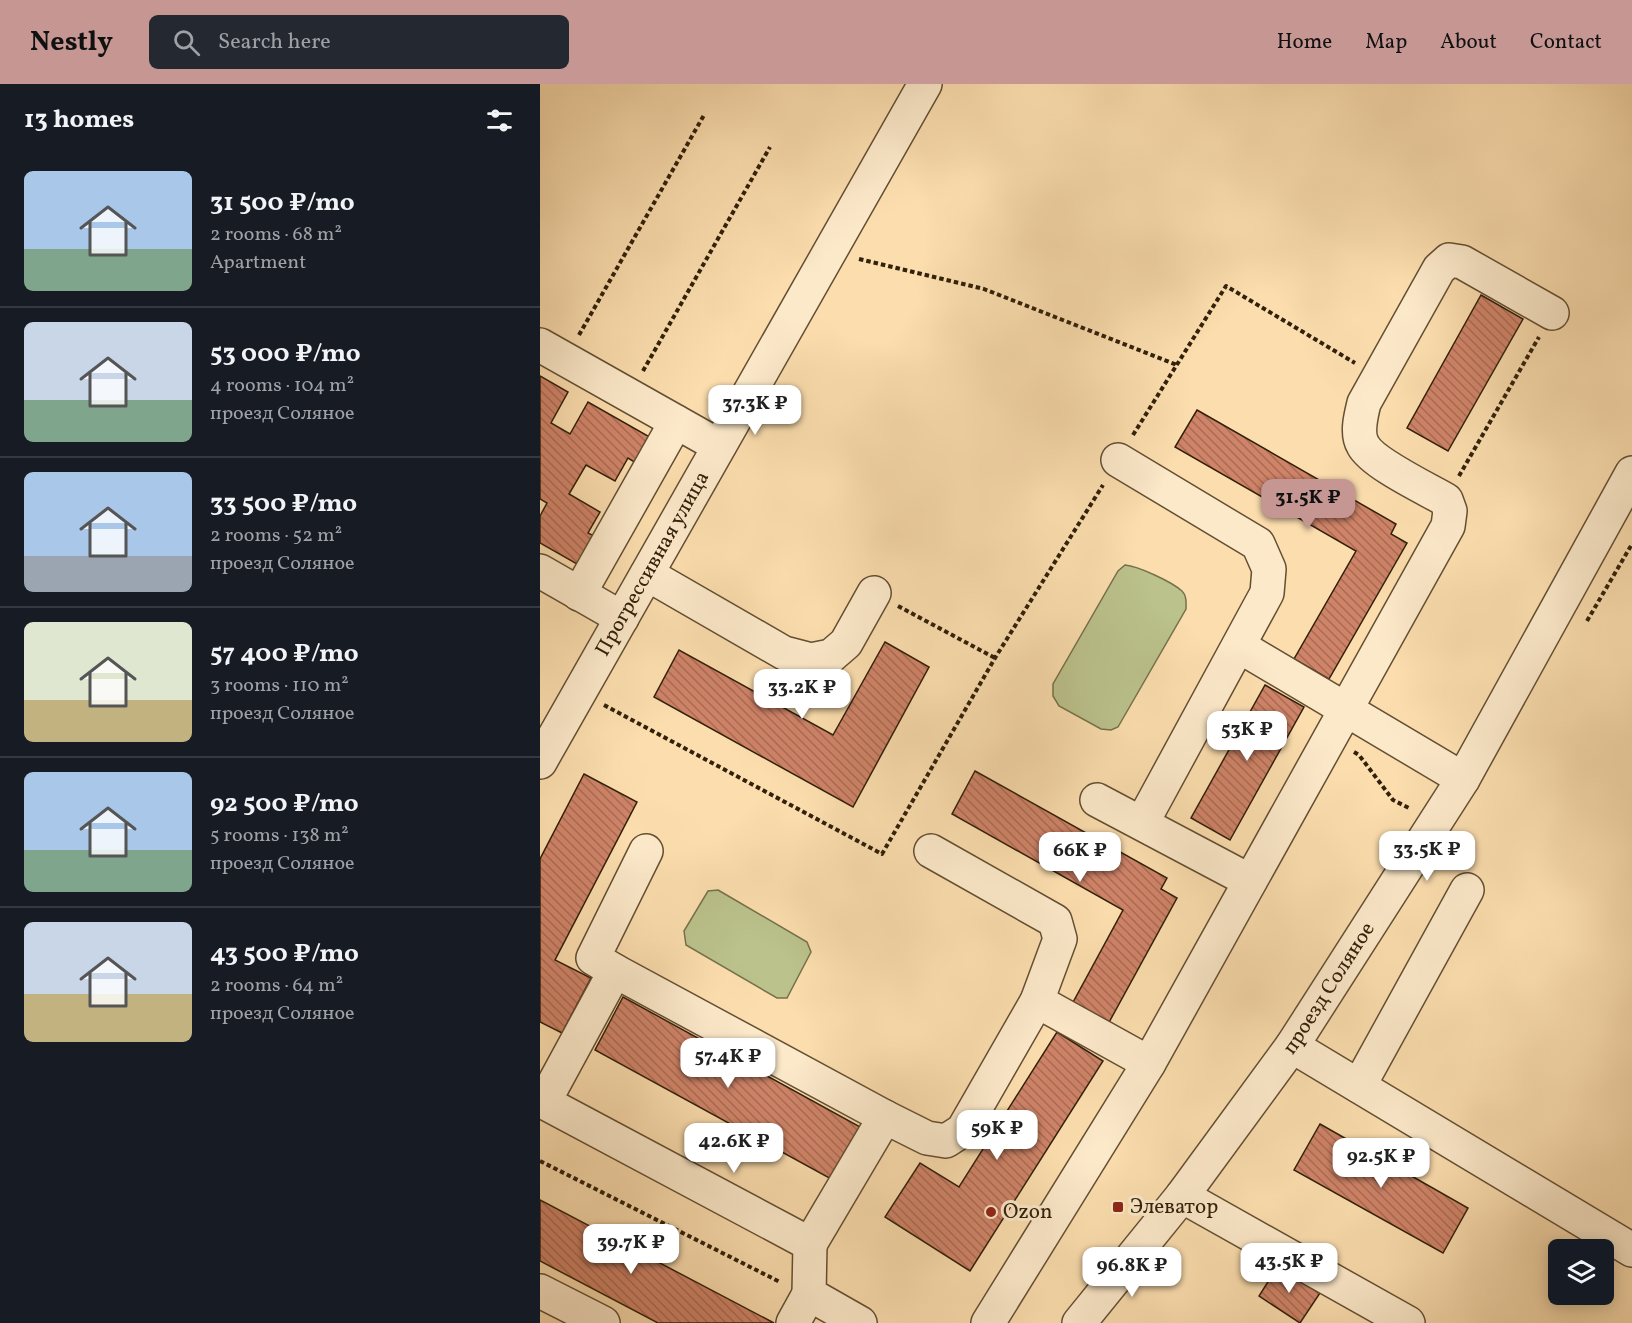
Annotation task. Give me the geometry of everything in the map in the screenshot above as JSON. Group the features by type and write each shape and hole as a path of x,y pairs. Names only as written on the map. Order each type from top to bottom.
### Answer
{"street":[{"name":"Прогрессивная улица","path":"540,762 925,84"},
{"path":"988,1323 1149,1064 1448,526 1450,511 1446,500 1374,458 1362,444 1359,424 1364,403 1438,269 1449,260 1462,262 1552,313"},
{"path":"552,352 720,446"},
{"path":"579,594 676,422"},
{"path":"1118,460 1258,544 1269,569 1267,592 1142,823"},
{"name":"проезд Соляное","path":"1079,1323 1182,1196 1292,1046 1463,779 1632,473"},
{"path":"540,572 622,618"},
{"path":"647,574 784,653 811,660 831,656 846,643 874,593"},
{"path":"1239,646 1463,779"},
{"path":"1097,800 1250,881"},
{"path":"646,851 593,958 885,1117 927,1138 946,1141 963,1130 1037,1001 1060,939 1055,921 931,851"},
{"path":"1359,1086 1467,890"},
{"path":"615,971 542,1101 810,1244"},
{"path":"1037,1001 1149,1064"},
{"path":"1292,1046 1632,1250"},
{"path":"793,1323 809,1294 810,1244 885,1117"},
{"path":"1182,1196 1408,1323"},
{"path":"540,1291 603,1323"},
{"path":"809,1294 860,1323"}],"path":[{"path":"552,352 704,115"},
{"path":"629,395 770,147"},
{"path":"829,252 984,289 1177,365"},
{"path":"580,692 882,854 995,658 1226,286 1378,377"},
{"path":"1446,500 1552,313"},
{"path":"874,593 995,658"},
{"path":"540,1161 771,1279 809,1294"}],"green space":[{"path":"1125,565 1146,571 1177,587 1185,595 1186,609 1118,727 1111,730 1101,729 1059,706 1053,696 1053,684 1118,571"},
{"path":"718,890 807,942 811,952 787,998 777,998 686,945 684,931 708,891"}],"building":[{"path":"1481,295 1523,319 1448,451 1407,428"},
{"path":"540,376 568,392 551,423 570,434 588,402 655,440 641,466 628,458 615,481 586,465 569,494 600,512 588,533 600,539 584,568 540,543 540,516 547,503 540,499"},
{"path":"1197,410 1396,524 1391,534 1407,543 1329,679 1294,659 1356,551 1175,447"},
{"path":"885,642 929,667 853,807 654,697 679,650 833,735"},
{"path":"1265,685 1304,707 1230,840 1191,818"},
{"path":"975,771 1167,878 1161,889 1177,898 1107,1026 1071,1006 1123,910 952,814"},
{"path":"584,774 637,802 555,960 591,978 562,1033 540,1022 540,859"},
{"path":"623,997 862,1128 833,1180 595,1050"},
{"path":"1057,1032 1103,1061 970,1271 885,1217 920,1163 959,1187"},
{"path":"1320,1124 1468,1208 1443,1253 1294,1170"},
{"path":"540,1200 774,1323 658,1323 540,1261"},
{"path":"1278,1266 1320,1293 1300,1323 1259,1296"}],"place":[{"name":"Элеватор","path":"1118,1207"},
{"name":"Ozon","path":"991,1212"}]}
